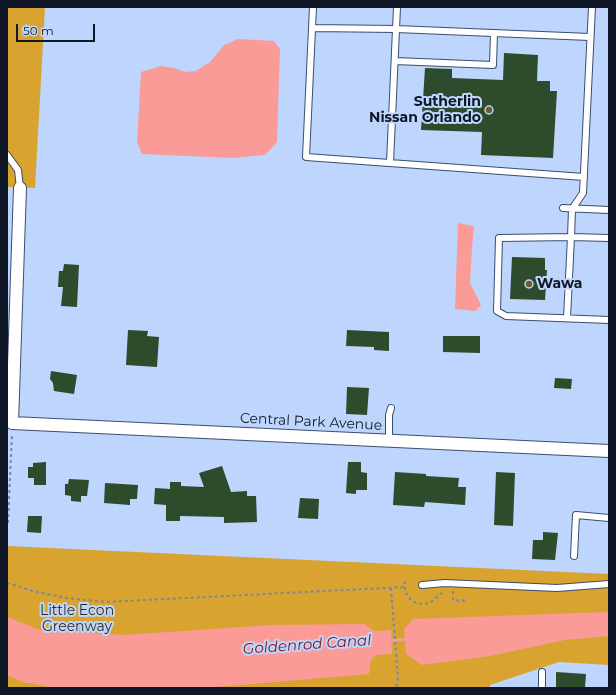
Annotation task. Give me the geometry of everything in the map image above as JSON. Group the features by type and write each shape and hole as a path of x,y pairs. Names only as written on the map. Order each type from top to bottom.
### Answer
{"street":[{"path":"12,423 20,188"},
{"name":"Central Park Avenue","path":"12,423 609,451"}],"lane":[{"path":"313,7 306,157 584,177"},
{"path":"390,163 397,7"},
{"path":"567,318 572,209 583,193 592,7"},
{"path":"312,28 590,37"},
{"path":"395,61 493,65 494,33"},
{"path":"7,155 18,170 20,188"},
{"path":"563,208 609,210"},
{"path":"609,238 499,238 497,310 506,316 609,320"},
{"path":"390,441 389,415 391,408"},
{"path":"574,556 576,515 609,518"},
{"path":"422,585 445,583 557,588 609,584"},
{"path":"542,672 542,688"}],"path":[{"path":"8,523 12,423"},
{"path":"405,580 405,592 411,600 419,604 430,602 446,591"},
{"path":"7,583 33,591 66,598 106,602 404,587"},
{"path":"391,588 398,678 396,688"},
{"path":"449,591 453,591 452,600 468,601"}],"green space":[{"path":"7,7 45,7 35,188 7,187"},
{"name":"Little Econ Greenway","path":"7,546 609,574 609,665 559,662 490,685 490,688 7,688"}],"water":[{"path":"238,39 274,41 280,49 277,142 265,155 232,158 142,154 137,142 141,72 161,66 174,68 185,72 196,71 210,62 224,45"},
{"path":"458,223 474,226 470,283 481,305 475,311 455,309"},
{"path":"606,612 609,614 609,636 565,640 490,656 422,665 406,654 404,629 413,619"},
{"path":"7,617 40,630 124,635 271,625 365,624 374,631 391,630 392,654 376,655 371,660 369,674 205,688 55,688 22,682 7,675"}],"building":[{"name":"Sutherlin Nissan Orlando","path":"504,53 538,55 537,81 550,81 550,91 557,91 553,158 481,155 482,132 421,130 425,68 452,69 452,78 503,80"},
{"name":"Wawa","path":"512,257 545,258 545,270 547,270 545,300 510,299"},
{"path":"64,264 79,265 77,307 61,306 63,287 58,287 59,271 63,271"},
{"path":"128,330 148,331 147,336 159,337 157,367 126,365"},
{"path":"347,330 389,332 389,351 374,350 374,347 346,346"},
{"path":"443,336 480,336 480,353 443,352"},
{"path":"51,371 77,375 74,394 54,391 53,383 50,379"},
{"path":"555,378 572,379 571,389 554,388"},
{"path":"347,387 369,388 367,415 346,414"},
{"path":"46,462 46,485 34,485 34,478 28,478 28,467 33,467 33,463"},
{"path":"348,462 361,462 361,472 367,473 367,490 356,490 356,494 346,493"},
{"path":"222,466 231,492 247,491 247,496 256,496 257,522 224,523 224,517 180,516 180,521 166,521 166,505 154,504 155,488 170,489 170,482 181,482 181,486 204,487 199,473"},
{"path":"395,472 459,478 458,487 466,487 465,505 425,502 424,507 393,505"},
{"path":"496,472 515,473 513,526 494,525"},
{"path":"69,479 89,480 87,496 81,496 81,502 71,501 71,496 65,495 65,484 68,484"},
{"path":"105,483 138,485 137,499 130,499 130,505 104,503"},
{"path":"300,498 319,499 318,519 298,518"},
{"path":"28,516 42,516 41,533 27,532"},
{"path":"543,532 558,533 555,560 532,559 533,540 543,540"},
{"path":"556,672 586,674 585,688 556,688"}],"waterway":[{"name":"Goldenrod Canal","path":"387,641 408,639"}],"place":[{"name":"Sutherlin Nissan Orlando","path":"489,110"},
{"name":"Wawa","path":"529,284"}]}
